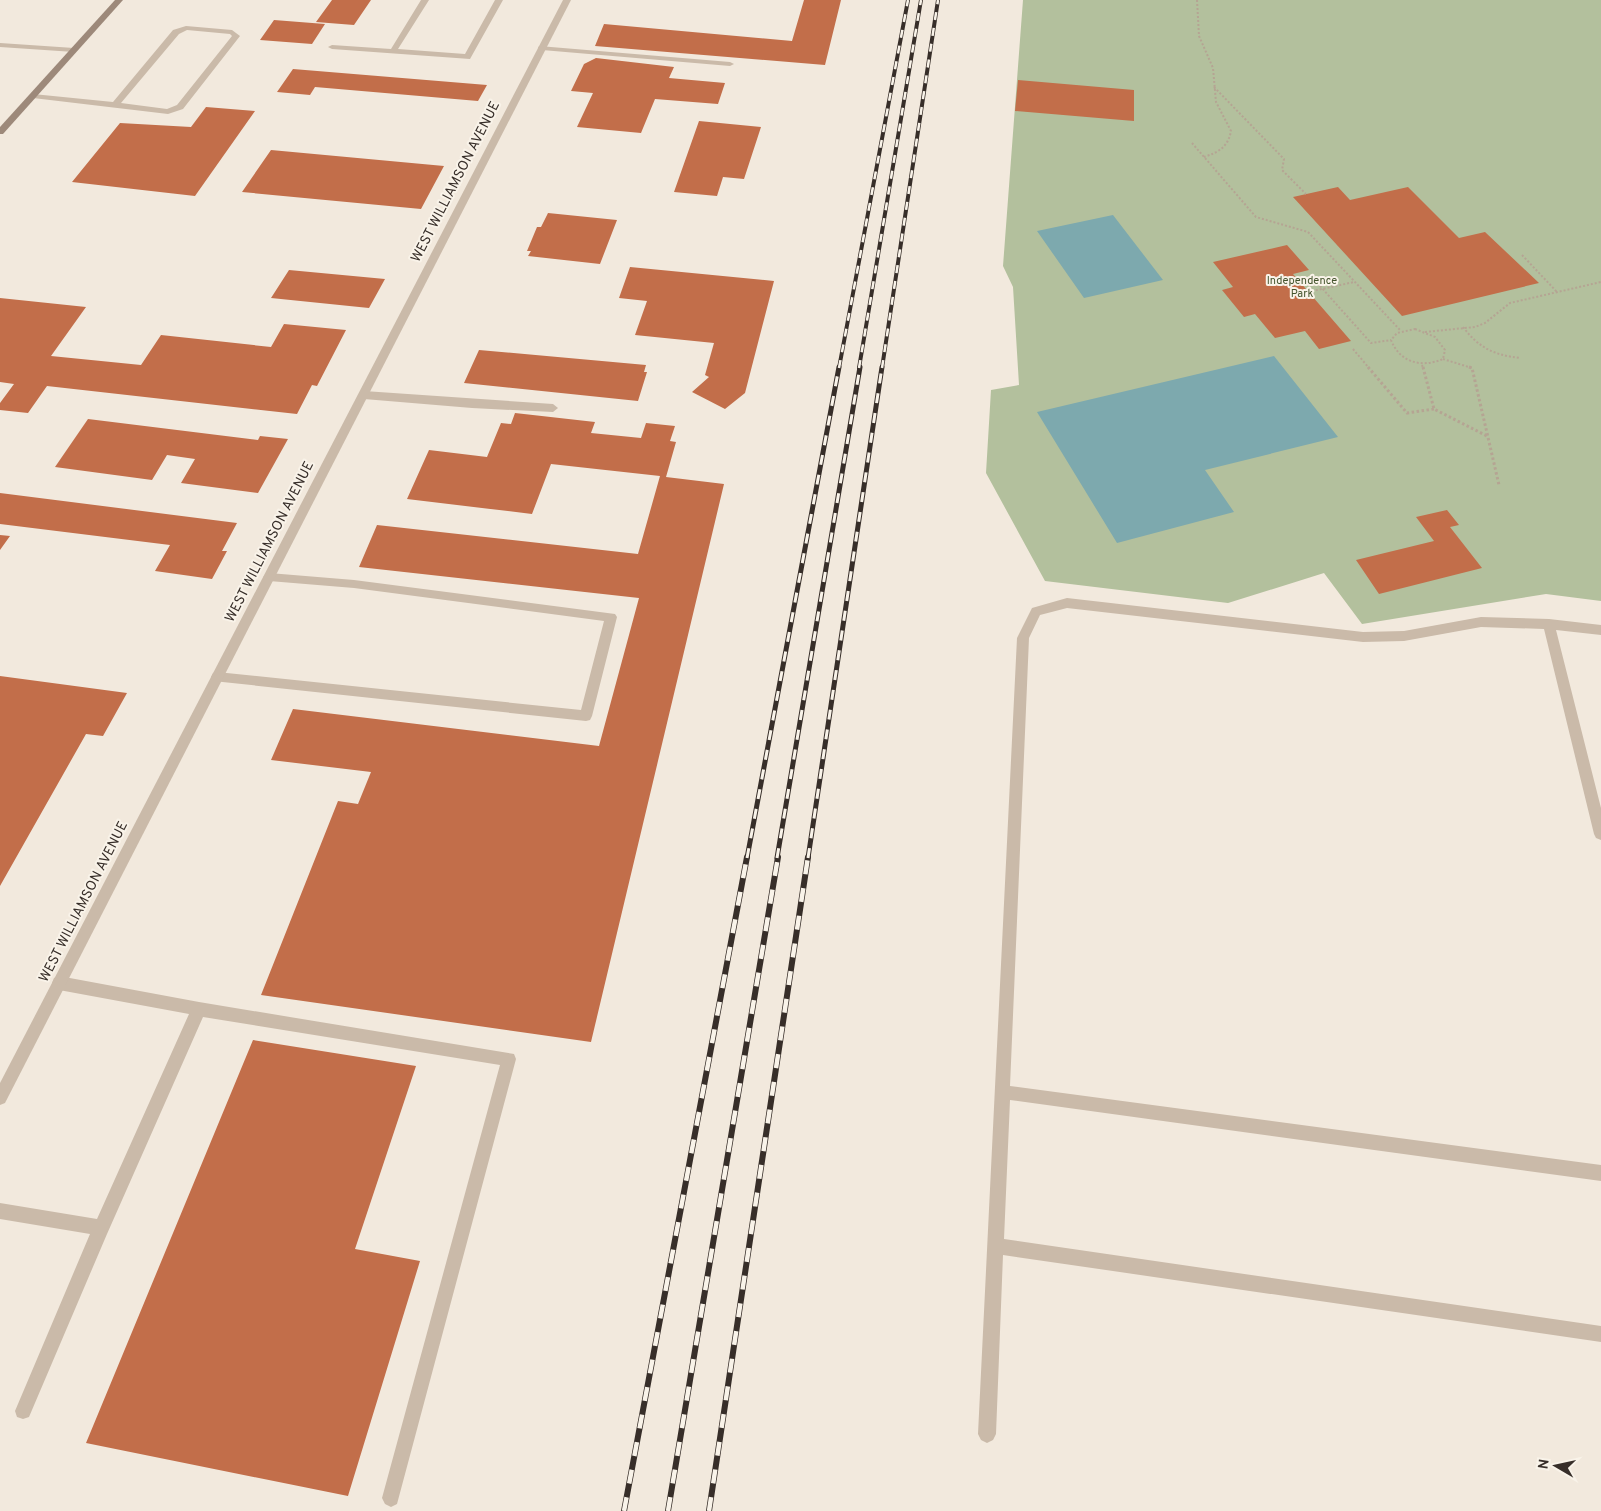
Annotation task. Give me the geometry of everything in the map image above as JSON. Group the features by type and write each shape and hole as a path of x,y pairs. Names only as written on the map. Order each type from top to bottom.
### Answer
{"main road":[{"path":"0,131 119,0"}],"street":[{"path":"392,51 424,0"},
{"path":"332,47 467,57 499,0"},
{"name":"WEST WILLIAMSON AVENUE","path":"0,1098 568,0"},
{"path":"33,96 168,112 180,107 236,36 232,32 186,28 176,32 115,105"},
{"path":"0,45 74,50"},
{"path":"542,48 730,64"},
{"path":"364,395 472,404 553,408"},
{"path":"218,676 586,716 611,617 354,584 269,577"},
{"path":"987,1434 1023,638 1036,612 1067,603 1363,637 1404,636 1481,622 1548,624 1601,630"},
{"path":"1548,624 1601,834"},
{"path":"59,983 200,1009 509,1059 391,1498"},
{"path":"22,1411 101,1228 200,1009"},
{"path":"1003,1092 1601,1174"},
{"path":"0,1211 101,1228"},
{"path":"996,1246 1601,1334"}],"path":[{"path":"1197,0 1199,36 1210,57 1216,102 1231,131 1227,147 1220,152 1204,157"},
{"path":"1214,87 1284,158 1282,170 1306,194"},
{"path":"1192,143 1256,217 1308,232 1402,332"},
{"path":"1522,255 1557,292"},
{"path":"1312,277 1371,344 1391,340 1397,333 1415,330 1435,337 1446,350 1443,359 1434,364 1422,365 1405,360 1394,350 1391,340"},
{"path":"1308,292 1355,282"},
{"path":"1425,332 1485,322 1510,303 1601,282"},
{"path":"1463,327 1482,350 1498,355 1520,358"},
{"path":"1353,349 1407,413 1434,409 1487,436"},
{"path":"1443,359 1472,368 1499,485"},
{"path":"1422,365 1434,409"}],"green space":[{"name":"Independence Park","path":"1023,0 1601,0 1601,601 1546,594 1362,624 1324,573 1228,603 1045,581 986,473 991,390 1019,385 1013,287 1003,266"}],"water":[{"path":"1113,215 1163,280 1084,298 1037,231"},
{"path":"1274,356 1338,437 1205,470 1234,512 1117,543 1037,412"}],"building":[{"path":"332,0 371,0 354,25 316,22"},
{"path":"804,0 841,0 825,65 595,46 604,24 792,41"},
{"path":"274,20 325,24 312,44 260,40"},
{"path":"596,58 674,67 669,78 725,83 718,104 655,99 641,133 577,127 593,93 571,91 584,64"},
{"path":"293,69 487,85 478,101 315,87 310,95 277,92"},
{"path":"1018,80 1134,90 1134,121 1015,111"},
{"path":"206,107 255,111 195,196 72,182 120,123 191,127"},
{"path":"699,121 761,127 744,179 723,177 717,196 674,192"},
{"path":"271,150 444,166 421,209 242,192"},
{"path":"1338,187 1350,200 1408,187 1459,238 1485,232 1539,283 1402,316 1293,197"},
{"path":"548,213 617,220 600,264 528,256 531,251 527,251 537,227 541,227"},
{"path":"1287,245 1309,270 1293,274 1351,341 1319,349 1305,331 1275,338 1255,314 1244,317 1222,290 1233,287 1213,262"},
{"path":"630,267 774,281 745,393 725,409 692,392 709,377 705,375 714,343 635,335 647,301 619,298"},
{"path":"289,270 385,279 369,308 271,298"},
{"path":"0,298 86,307 51,356 141,365 161,335 271,347 284,324 346,330 317,386 312,385 297,414 47,386 28,413 0,410 0,403 14,384 0,382"},
{"path":"479,350 646,365 644,372 647,372 638,401 464,383"},
{"path":"515,413 595,422 591,433 641,438 646,423 675,426 670,441 676,442 666,477 724,484 591,1042 261,995 338,801 358,804 371,772 271,760 293,709 599,746 639,598 359,567 377,525 638,554 660,476 551,464 532,514 407,499 429,450 487,457 501,423 511,424"},
{"path":"88,419 258,440 260,436 288,439 258,493 181,483 195,459 167,455 152,480 55,467"},
{"path":"0,493 237,523 222,551 227,551 212,579 155,571 170,545 0,524"},
{"path":"1447,510 1459,525 1450,527 1482,568 1379,594 1356,560 1434,541 1416,517"},
{"path":"0,535 10,536 0,550"},
{"path":"0,676 127,693 103,736 86,734 0,886"},
{"path":"253,1040 416,1066 355,1249 420,1261 348,1496 86,1443"}],"railway":[{"path":"839,368 908,0"},
{"path":"859,368 921,0"},
{"path":"882,368 938,0"},
{"path":"747,858 839,367"},
{"path":"777,858 860,367"},
{"path":"808,858 882,367"},
{"path":"624,1511 747,857"},
{"path":"668,1511 778,857"},
{"path":"709,1511 808,857"}]}
